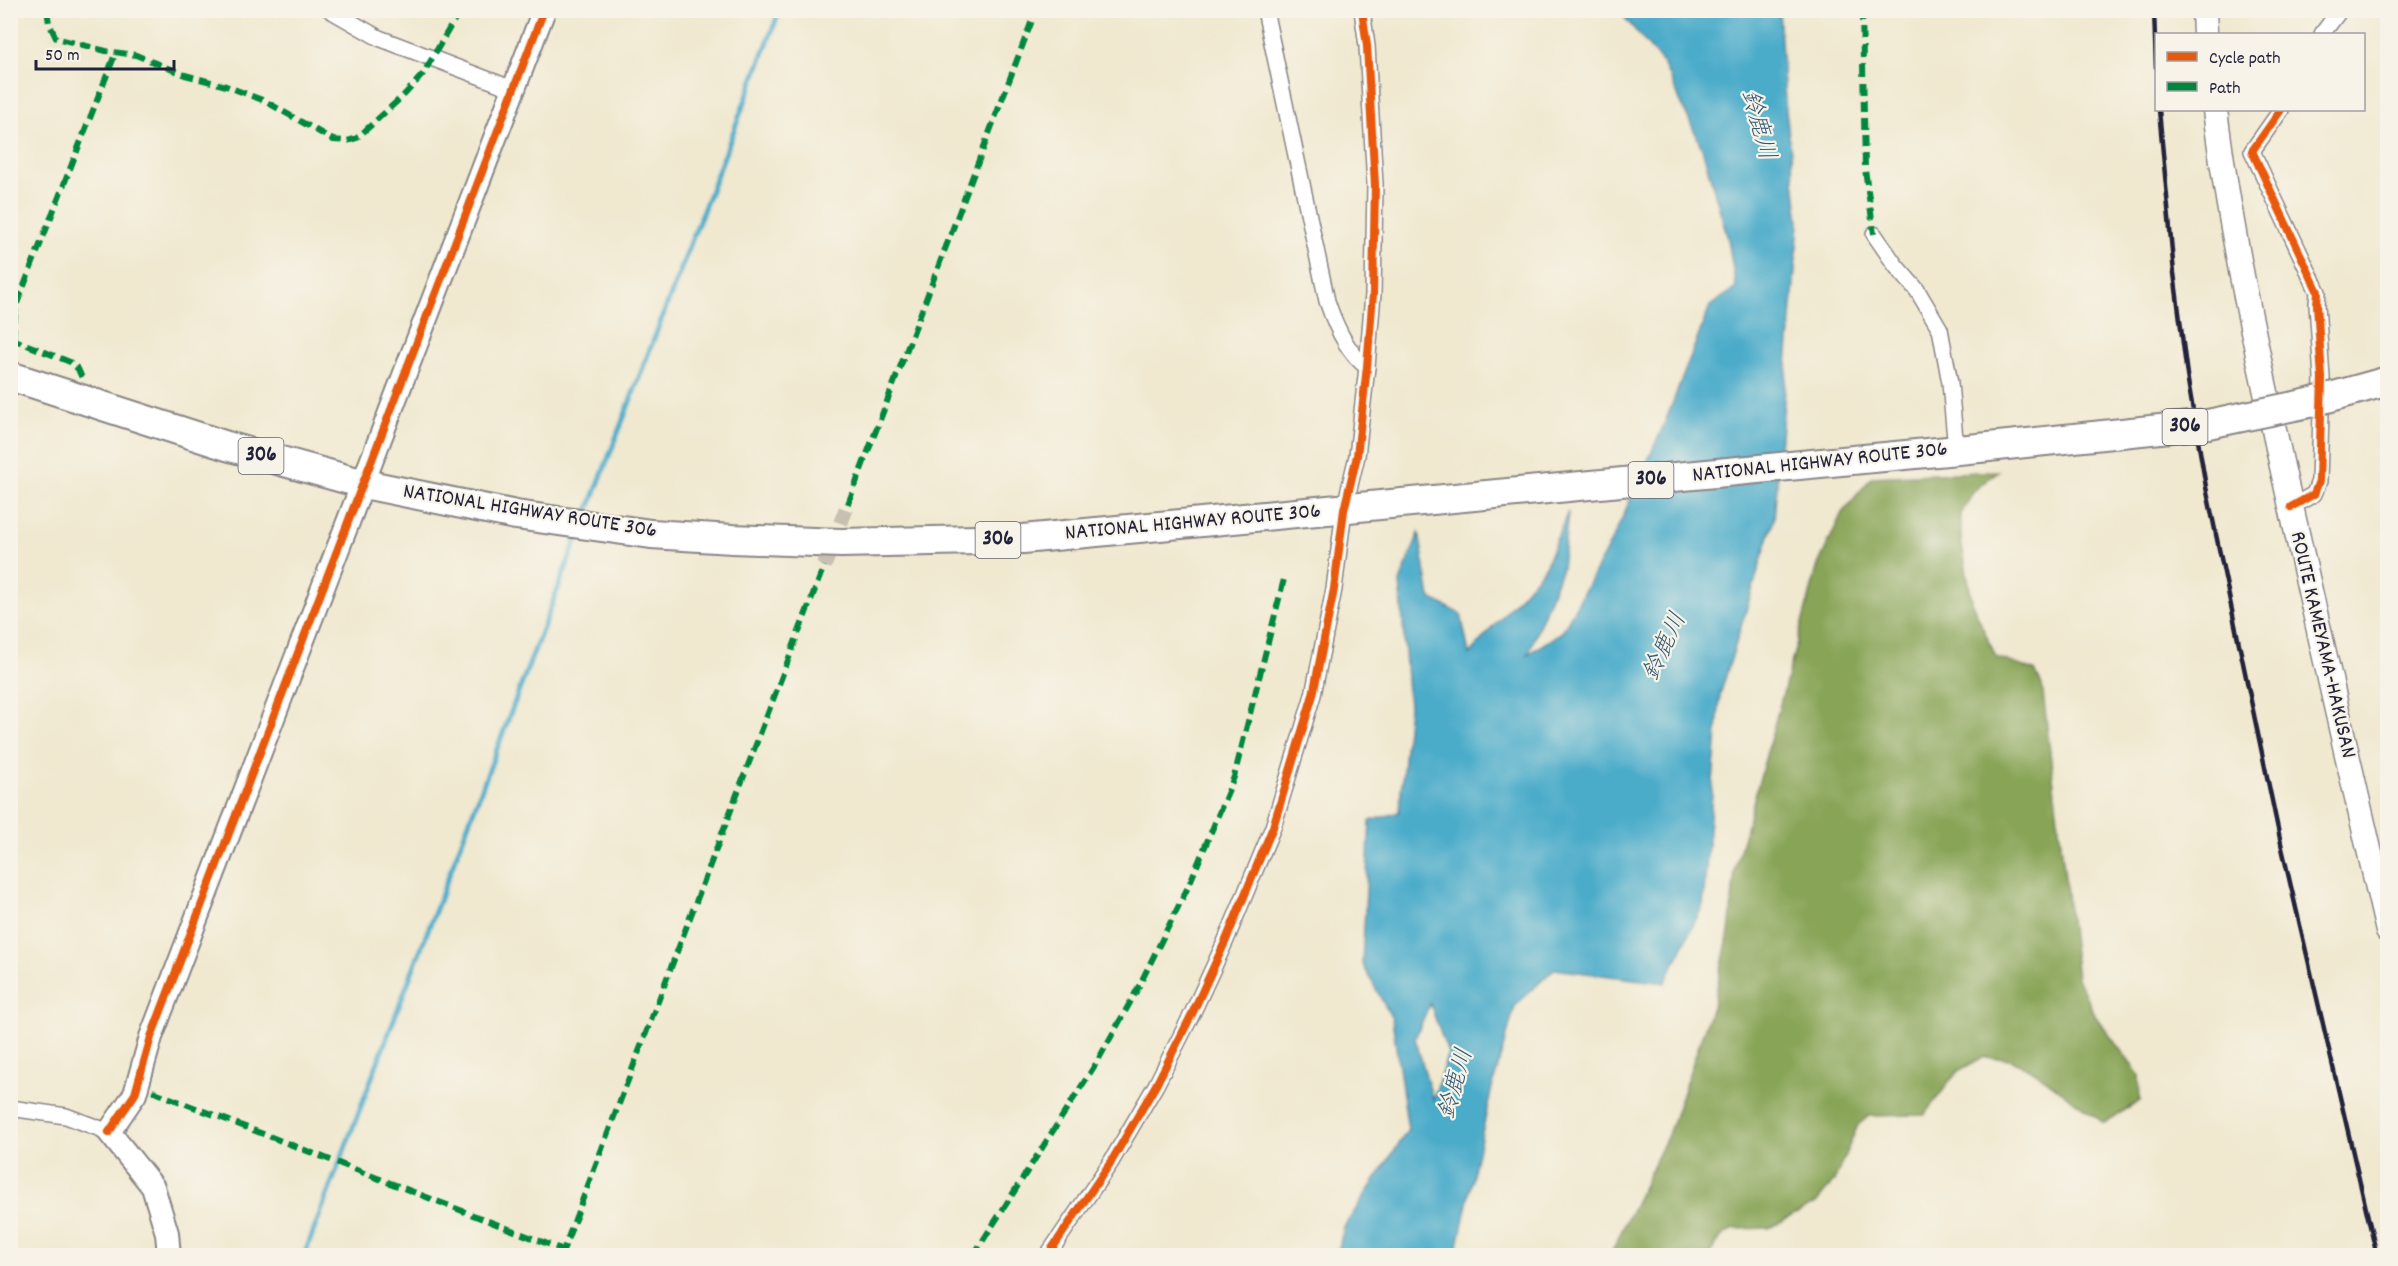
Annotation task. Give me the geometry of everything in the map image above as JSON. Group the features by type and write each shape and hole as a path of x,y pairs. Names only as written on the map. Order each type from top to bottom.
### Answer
{"highway":[{"name":"NATIONAL HIGHWAY ROUTE 306","path":"10,376 227,446 364,484 516,515 651,534 830,542 954,542 1023,539 1958,450 2208,424 2309,403 2388,381"}],"main road":[{"path":"2204,10 2205,33"},
{"name":"ROUTE KAMEYAMA-HAKUSAN","path":"2215,111 2223,180 2244,290 2388,931"}],"street":[{"path":"330,10 379,38 513,89"},
{"path":"109,1132 143,1093 151,1037 544,10"},
{"path":"1265,10 1327,302 1333,319 1356,359 1367,367"},
{"path":"1047,1256 1111,1162 1156,1085 1192,1014 1226,940 1273,826 1313,695 1353,509 1375,258 1375,185 1367,46 1362,10"},
{"path":"2323,33 2340,10"},
{"path":"2280,111 2252,151 2318,291 2316,304 2322,378 2319,482 2314,494 2291,507"},
{"path":"1874,234 1896,266 1917,290 1940,329 1950,383 1958,450"},
{"path":"10,1108 66,1116 109,1132 153,1187 167,1233 169,1256"}],"green space":[{"path":"1998,471 1974,491 1961,514 1961,541 1973,606 1996,657 2035,671 2042,685 2077,978 2096,1017 2139,1075 2140,1101 2104,1123 2038,1074 2011,1059 1983,1057 1958,1071 1924,1115 1869,1116 1858,1125 1834,1181 1816,1203 1769,1228 1733,1229 1721,1237 1709,1255 1610,1255 1668,1135 1714,1001 1729,933 1735,869 1818,565 1842,513 1872,477"}],"water":[{"name":"鈴鹿川","path":"1619,11 1779,11 1785,101 1799,223 1774,519 1720,695 1703,905 1665,983 1554,969 1515,1006 1491,1091 1456,1255 1337,1256 1344,1227 1408,1130 1392,1019 1362,963 1370,821 1399,812 1409,707 1400,582 1419,533 1430,598 1461,614 1469,654 1544,569 1568,512 1562,568 1528,654 1562,632 1614,536 1666,420 1710,306 1736,288 1728,239 1702,148 1663,63","holes":["1430,1004 1448,1053 1433,1100 1415,1038"]}],"waterway":[{"path":"586,516 780,10"},
{"path":"304,1256 579,533"}],"tunnel":[{"path":"824,566 848,504"}],"railway":[{"path":"2154,10 2155,38"},
{"path":"2159,111 2174,273 2187,375 2206,487 2282,848 2377,1256"}],"marked path":[{"path":"47,10 49,23 56,38 106,51 136,55 185,75 226,86 265,101 333,140 347,141 357,138 405,94 423,74 460,10"},
{"path":"848,504 1036,10"},
{"path":"1862,10 1865,169 1874,234"},
{"path":"13,339 16,306 116,52"},
{"path":"10,338 70,362 78,369 82,378"},
{"path":"561,1256 824,566"},
{"path":"973,1256 1097,1062 1137,990 1189,885 1234,777 1284,579"},
{"path":"152,1091 579,1256"}],"cycle path":[{"path":"109,1132 135,1094 151,1037 544,10"},
{"path":"1047,1256 1111,1162 1156,1085 1192,1014 1273,827 1313,695 1334,589 1344,510 1357,456 1373,294 1375,185 1367,46 1362,10"},
{"path":"2280,111 2252,151 2318,292 2322,378 2319,481 2314,494 2291,507"}]}
